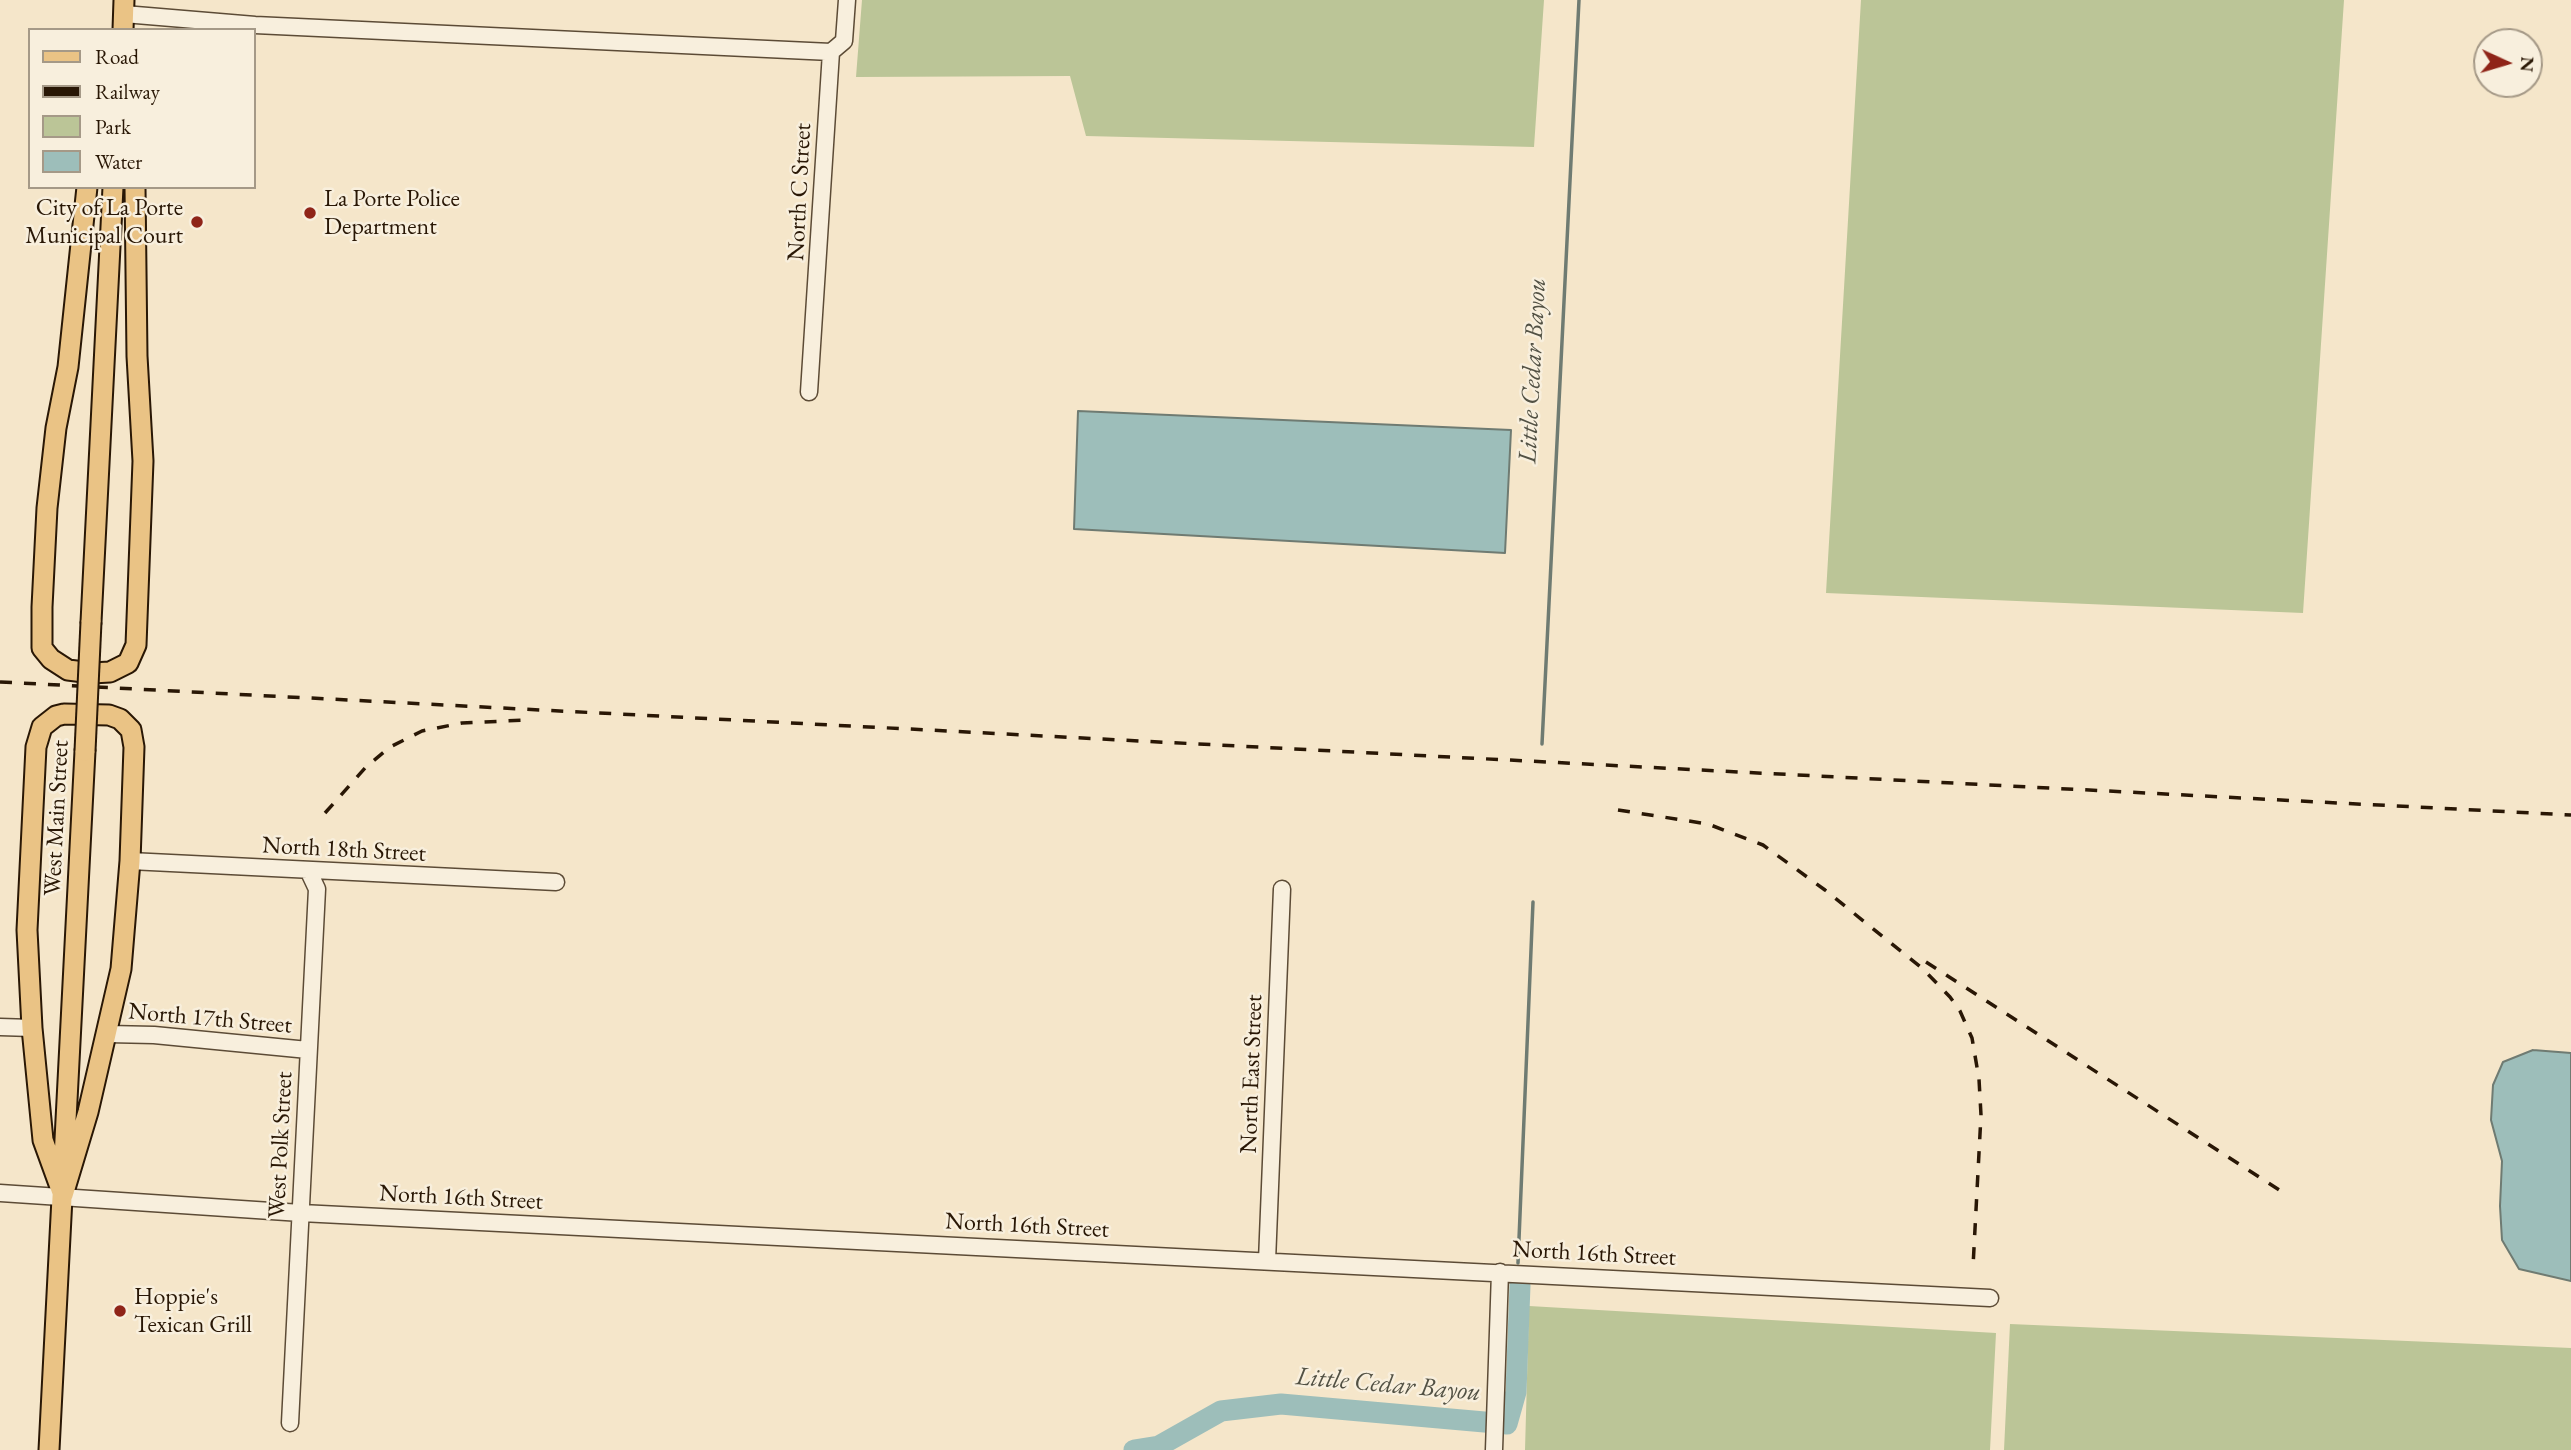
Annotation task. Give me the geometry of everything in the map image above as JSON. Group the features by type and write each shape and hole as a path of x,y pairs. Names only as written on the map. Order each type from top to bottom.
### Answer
{"main road":[{"path":"87,189 68,367 56,428 47,508 42,648 51,659 68,670 92,673 110,672 128,663 136,645 143,461 137,356 135,189"},
{"name":"West Main Street","path":"50,1450 113,189"},
{"path":"110,715 120,719 131,730 134,747 130,861 121,969 88,1112 63,1195 43,1140 32,1028 27,930 36,747 42,727 56,716 110,715"}],"street":[{"name":"North C Street","path":"809,392 831,52 844,41 846,0"},
{"path":"123,15 256,25 831,52"},
{"name":"North 18th Street","path":"130,861 309,872 556,882"},
{"name":"West Polk Street","path":"290,1423 317,889 309,872"},
{"name":"North East Street","path":"1267,1261 1282,889"},
{"path":"0,1027 32,1028"},
{"name":"North 17th Street","path":"108,1034 154,1035 308,1050"},
{"name":"North 16th Street","path":"0,1193 63,1195 301,1213 1990,1298"},
{"path":"1495,1443 1500,1272"}],"green space":[{"path":"862,0 1544,0 1534,147 1086,136 1070,76 856,77"},
{"path":"1861,0 2344,0 2303,613 1826,593"},
{"path":"1529,1306 1996,1333 1990,1450 1525,1450"},
{"path":"2010,1324 2571,1348 2571,1450 2004,1450"}],"water":[{"path":"1078,411 1511,430 1505,553 1074,529"},
{"path":"2533,1050 2571,1053 2571,1281 2519,1269 2502,1240 2502,1161 2491,1120 2493,1085 2503,1062"}],"waterway":[{"name":"Little Cedar Bayou","path":"1542,744 1579,0"},
{"name":"Little Cedar Bayou","path":"1518,1263 1533,902"},
{"name":"Little Cedar Bayou","path":"1134,1450 1159,1446 1221,1411 1281,1404 1507,1424 1516,1392 1520,1285"}],"railway":[{"path":"0,682 2571,815"},
{"path":"325,813 366,767 390,747 422,731 462,723 527,720"},
{"path":"1618,810 1708,824 1763,845 1825,890 1923,969 1950,997 1960,1011 1972,1038 1979,1079 1981,1115 1973,1267"},
{"path":"1926,962 2284,1193"}],"place":[{"name":"La Porte Police Department","path":"310,213"},
{"name":"City of La Porte Municipal Court","path":"197,222"},
{"name":"Hoppie's Texican Grill","path":"120,1311"}]}
